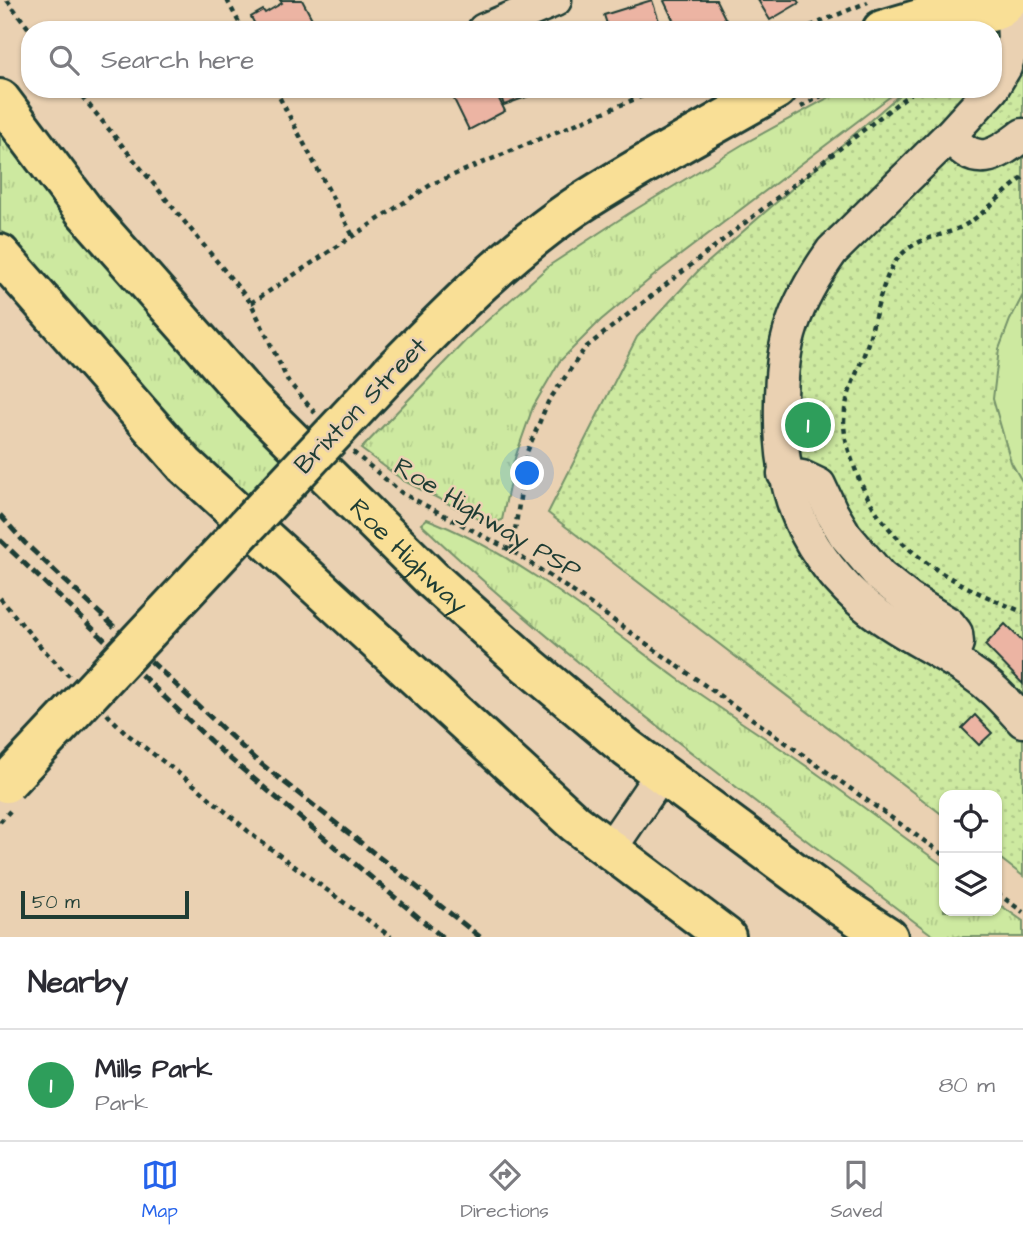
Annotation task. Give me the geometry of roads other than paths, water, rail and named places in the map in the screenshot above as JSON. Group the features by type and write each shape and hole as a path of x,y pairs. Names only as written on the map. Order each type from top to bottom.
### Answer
{"main road":[{"path":"893,21 918,0"},
{"path":"916,21 981,4"},
{"name":"Roe Highway","path":"0,99 85,212 252,401 433,580 529,666 627,748 839,905 888,937"},
{"name":"Brixton Street","path":"3,786 458,304 529,242 575,207 788,99"},
{"path":"0,254 185,465 575,823 726,937"}],"street":[{"path":"505,21 555,0"},
{"path":"981,4 991,21"},
{"path":"1002,44 1009,50 1002,72"},
{"path":"984,98 832,251 804,294 791,327 783,359 780,429 784,474 802,477 819,485 831,513 845,535 880,576 909,599 949,624 956,632 957,643 950,659 996,691 1023,721"},
{"path":"950,135 958,146 973,154 989,157 998,154 1023,135"},
{"path":"610,849 662,774"}],"railway":[{"path":"0,515 25,543 255,759 480,937"},
{"path":"0,540 222,752 442,937"}],"place":[{"name":"Mills Park","path":"808,425"}]}
